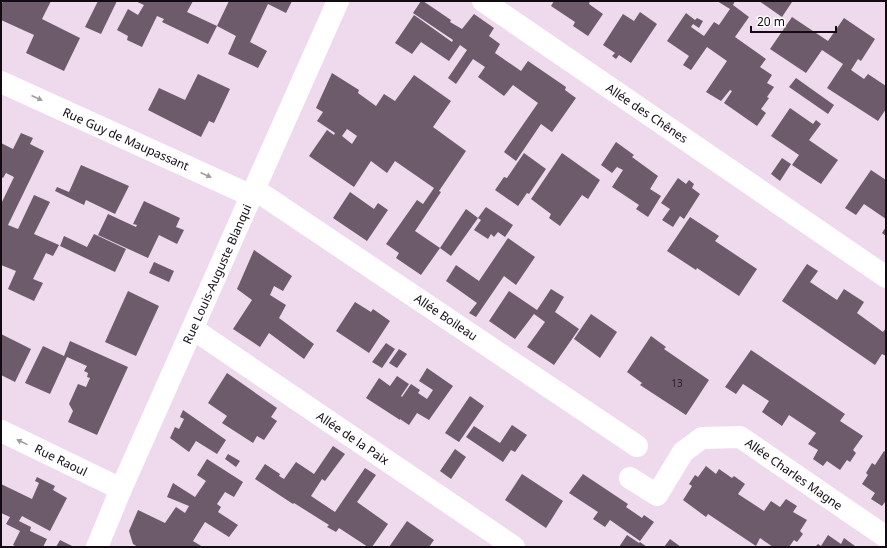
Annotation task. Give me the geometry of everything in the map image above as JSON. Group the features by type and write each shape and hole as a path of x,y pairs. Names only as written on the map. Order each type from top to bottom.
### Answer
{"street":[{"name":"Rue Louis-Auguste Blanqui","path":"99,546 121,489 338,1"},
{"name":"Allée des Chênes","path":"483,1 886,277"},
{"name":"Rue Guy de Maupassant","path":"1,82 253,192"},
{"name":"Allée Boileau","path":"253,192 638,446"},
{"name":"Allée de la Paix","path":"192,329 514,547"},
{"name":"Rue Raoul","path":"1,431 121,489"},
{"name":"Allée Charles Magne","path":"630,478 657,495 683,452 702,438 740,437 886,537"}],"building":[{"path":"3,1 51,1 42,19 80,38 64,71 26,53 34,35 1,20 1,6"},
{"path":"98,1 117,1 101,34 85,27"},
{"path":"135,1 193,1 187,12 217,26 208,44 162,22 164,19 157,16 142,47 127,40 128,36 117,30 128,9 138,15 144,5"},
{"path":"229,1 292,1 286,13 268,4 250,42 267,51 258,68 228,54 236,36 217,26"},
{"path":"421,1 451,20 450,22 462,29 474,14 494,28 489,36 500,44 495,53 521,71 528,61 566,87 565,90 576,98 552,132 541,124 516,161 504,152 538,103 513,85 504,96 478,77 485,67 473,59 456,84 448,78 467,50 460,45 449,61 421,42 412,54 395,43 414,15 452,42 453,40 413,13"},
{"path":"554,1 590,1 589,4 603,14 588,36 573,26 575,22 551,6"},
{"path":"717,1 735,1 733,5 749,17 735,37 766,59 760,67 772,75 767,83 774,87 767,97 769,98 761,109 766,113 757,126 724,103 732,91 730,90 721,101 706,92 727,61 707,47 691,70 683,65 689,56 667,41 686,13 695,20 697,18 703,21 699,28 693,24 691,27 704,36 714,22 719,25 730,9"},
{"path":"759,1 790,1 792,2 782,17"},
{"path":"640,12 657,24 631,63 619,55 616,59 612,56 615,53 603,45 623,14 634,21"},
{"path":"792,17 828,41 844,18 875,39 861,61 858,59 851,70 864,79 868,74 886,86 886,109 878,121 827,88 843,64 822,50 806,73 770,49"},
{"path":"332,73 359,90 358,93 376,106 384,94 395,101 414,75 451,101 433,127 466,151 439,191 441,192 415,231 440,248 421,275 396,258 399,253 386,244 417,200 423,204 434,188 395,161 387,173 371,161 354,187 309,156 327,130 334,135 335,133 317,121 323,112 316,108","holes":["347,129 357,136 352,144 342,136"]},
{"path":"198,74 230,89 214,123 209,121 201,137 148,110 159,88 185,100"},
{"path":"796,78 834,105 828,114 789,87"},
{"path":"790,108 813,124 816,120 821,124 809,140 838,160 821,184 792,165 799,155 771,136"},
{"path":"21,133 33,138 30,144 44,151 8,225 18,229 34,195 50,202 34,234 59,245 53,256 46,253 33,279 43,283 34,301 8,289 16,271 1,265 1,204 14,177 6,173 3,178 1,177 1,143 13,149"},
{"path":"616,142 634,155 632,157 658,176 650,189 661,196 648,217 636,209 639,205 612,187 623,170 617,167 612,173 601,165"},
{"path":"524,153 546,169 529,194 527,193 518,206 495,190 504,177 507,178"},
{"path":"562,153 600,180 588,199 582,195 560,226 549,218 551,214 531,199"},
{"path":"782,158 791,164 780,181 771,174"},
{"path":"81,165 129,186 115,214 86,200 84,205 55,191 57,187 69,192"},
{"path":"871,170 886,180 886,219 864,204 856,215 845,208"},
{"path":"678,178 686,184 689,180 694,184 692,188 700,194 684,219 680,216 673,227 662,220 670,209 661,203"},
{"path":"350,192 374,209 378,203 388,210 367,241 333,218"},
{"path":"144,201 180,218 176,227 184,230 177,244 159,235 148,258 98,235 108,214 136,227 137,225 133,224"},
{"path":"486,207 513,225 505,237 498,232 494,237 491,234 488,239 474,230 481,220 478,218"},
{"path":"466,209 478,218 451,256 440,248"},
{"path":"690,217 719,236 715,241 757,269 739,296 697,268 696,270 667,251"},
{"path":"886,227 886,236 882,233"},
{"path":"94,234 126,249 115,272 60,246 64,236 87,247"},
{"path":"508,238 535,257 516,285 504,276 476,317 469,313 477,303 446,281 456,265 479,281"},
{"path":"254,250 292,276 283,291 274,286 270,295 286,305 279,318 314,344 304,359 269,333 260,347 233,329 252,300 237,289"},
{"path":"154,262 174,271 169,282 149,273"},
{"path":"807,264 818,271 810,282 837,300 844,289 864,302 857,313 883,332 886,328 886,356 882,354 875,365 782,301"},
{"path":"551,289 564,297 555,312 579,329 554,365 527,347 545,322 534,314 515,339 489,321 509,291 537,310"},
{"path":"128,291 159,306 136,356 105,342"},
{"path":"355,302 371,312 373,309 390,321 369,353 336,331"},
{"path":"591,314 617,332 600,358 574,339"},
{"path":"1,334 31,349 15,382 1,375"},
{"path":"651,336 666,347 664,349 709,380 686,415 640,385 642,383 627,372"},
{"path":"70,341 128,367 97,435 68,422 73,411 69,404 78,384 86,387 90,378 87,377 88,373 84,371 87,366 67,357 50,394 25,383 43,346 64,356"},
{"path":"386,343 395,349 382,368 372,362"},
{"path":"399,349 407,354 397,368 389,363"},
{"path":"751,350 845,414 840,421 863,436 853,450 856,453 850,462 847,460 840,470 827,461 823,466 813,459 818,450 808,444 816,433 789,415 782,426 762,412 769,401 743,384 736,394 725,387"},
{"path":"427,368 453,386 429,420 417,413 409,425 366,398 379,378 390,386 397,376 409,384 401,396 402,397 411,384 420,390 418,393 427,399 433,390 419,381"},
{"path":"227,373 277,408 271,417 277,421 264,440 257,436 253,443 222,423 227,416 208,403"},
{"path":"470,396 484,406 459,442 445,433"},
{"path":"183,410 226,440 217,454 196,441 189,452 170,438 175,427 179,429 184,419 180,417"},
{"path":"512,425 527,435 515,452 511,450 503,462 466,437 474,426 500,443"},
{"path":"333,446 345,454 325,481 322,479 311,496 335,512 365,468 376,475 357,502 388,524 372,547 368,547 339,528 336,532 327,527 329,525 255,479 265,464 280,474 279,476 284,479 296,462 314,474"},
{"path":"455,449 466,457 451,479 440,471"},
{"path":"884,451 886,452 886,503 885,502 882,506 871,499 875,493 862,484 868,475 866,473 872,463 875,465"},
{"path":"228,454 240,461 236,467 225,459"},
{"path":"207,459 243,482 234,497 225,492 217,504 221,507 218,512 238,525 229,537 205,522 193,541 203,547 138,547 133,544 129,531 138,510 165,523 176,507 185,513 189,506 167,497 173,483 195,497 206,481 197,475"},
{"path":"706,466 716,474 719,469 732,478 734,476 745,484 738,494 764,511 771,501 780,507 786,499 797,506 793,512 807,520 800,531 803,534 797,542 794,540 789,547 773,547 760,538 756,546 708,514 706,517 683,500 692,486 689,484 695,475 698,477"},
{"path":"522,474 563,501 546,528 505,500"},
{"path":"583,474 628,504 626,507 642,518 644,515 654,522 640,541 610,520 605,527 593,519 598,512 569,493"},
{"path":"37,477 55,486 53,490 67,498 50,531 22,516 19,521 31,527 30,531 47,539 43,547 17,547 13,545 20,531 6,524 10,517 1,513 1,484 32,499 39,483 35,481"},
{"path":"407,521 434,540 429,547 389,547"},
{"path":"627,535 639,543 640,542 647,547 619,547"},
{"path":"828,535 841,544 844,538 855,546 815,547 818,544 821,546"},
{"path":"670,539 681,547 664,547"},
{"path":"60,540 74,547 56,547"}]}
